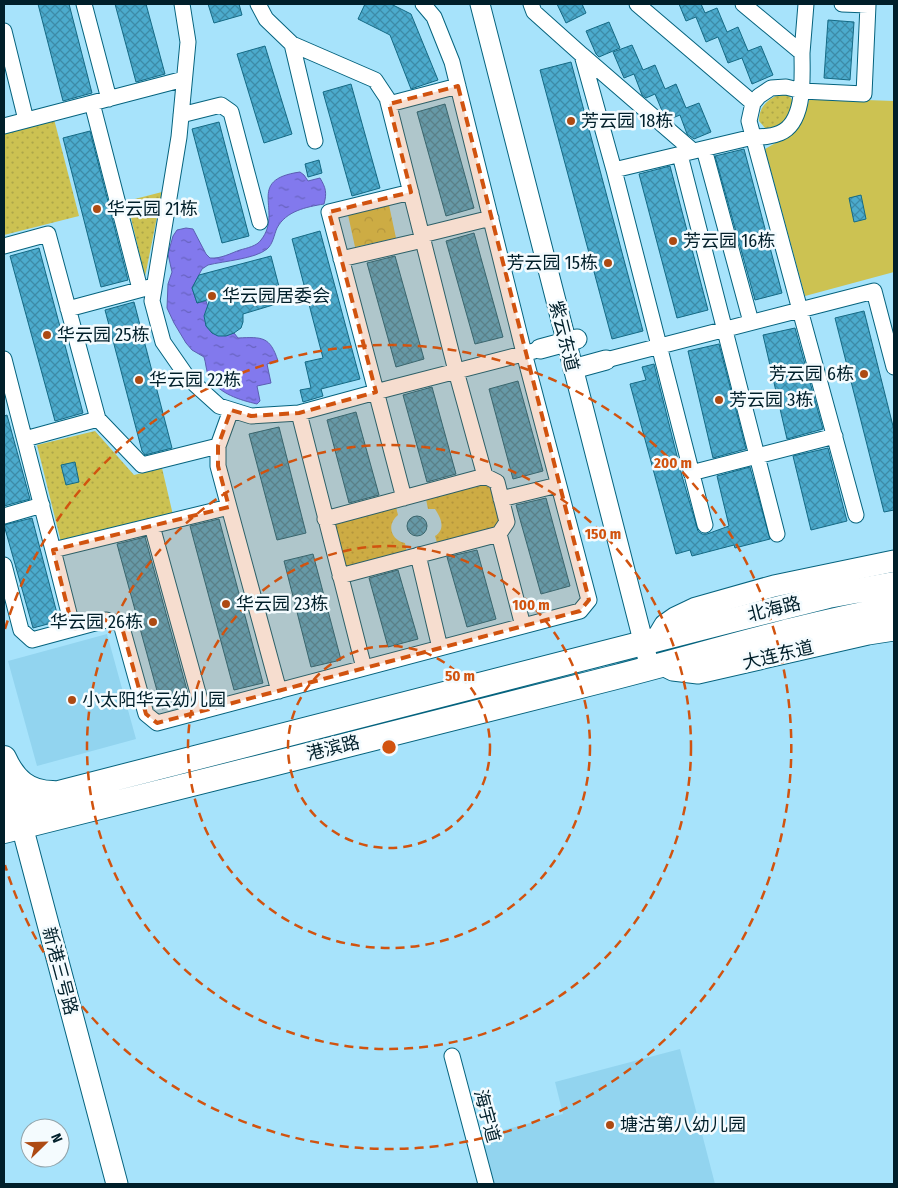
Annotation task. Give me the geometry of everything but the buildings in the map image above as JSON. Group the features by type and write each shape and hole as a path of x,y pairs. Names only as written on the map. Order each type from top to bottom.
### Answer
{"main road":[{"path":"649,642 665,625 696,608 774,586 894,561"},
{"name":"北海路","path":"649,642 828,596 894,584"},
{"name":"北海路","path":"656,667 775,634 841,618 894,608"},
{"name":"大连东道","path":"656,667 698,673 868,634 894,630"},
{"name":"港滨路","path":"61,804 649,642"},
{"name":"港滨路","path":"9,814 61,804 656,667"},
{"path":"4,758 15,777 28,788 43,793 61,804"},
{"name":"新港三号路","path":"4,758 9,814 104,1184"},
{"name":"新港三号路","path":"9,814 117,1184"}],"street":[{"path":"84,4 109,99"},
{"path":"147,287 167,213 181,115 188,42 182,4"},
{"path":"258,4 266,19 292,44 375,80 387,98 484,476"},
{"path":"4,565 21,630 32,640 106,620 121,624 146,714 157,723 580,611 589,600 558,485 532,351 491,218 452,62 434,17 423,4"},
{"name":"紫云东道","path":"480,4 572,340 656,667"},
{"name":"紫云东道","path":"491,4 572,340"},
{"path":"531,4 534,12 692,152 751,322"},
{"path":"638,4 753,103"},
{"path":"743,4 802,53"},
{"path":"614,170 753,137 766,137 782,132 795,119 802,91 802,53 806,4"},
{"path":"842,4 868,4 864,94 802,91 786,87 771,88 753,103 749,121 856,515"},
{"path":"4,31 26,120"},
{"path":"292,44 315,141"},
{"path":"582,55 614,170 705,525"},
{"path":"4,126 184,79"},
{"path":"389,104 458,86"},
{"path":"92,103 163,342 188,378 218,406 250,416 299,414 572,340"},
{"path":"181,115 221,105 231,112 260,222"},
{"path":"692,152 725,329 777,534"},
{"path":"404,498 329,212 411,192"},
{"path":"341,260 491,218"},
{"path":"4,246 48,234 98,419 142,465 218,446"},
{"path":"68,309 147,287"},
{"path":"579,367 874,291 894,367"},
{"path":"4,359 73,629"},
{"path":"231,410 218,446 218,466 278,691"},
{"path":"299,414 364,668"},
{"path":"25,440 98,419"},
{"path":"691,473 835,436"},
{"path":"325,519 484,476 497,482 502,499 507,522 499,534 340,576"},
{"path":"502,499 558,485"},
{"path":"4,516 42,505"},
{"path":"54,550 229,507"},
{"path":"152,526 203,711"},
{"path":"499,534 523,626"},
{"path":"418,555 440,648"},
{"name":"海宇道","path":"480,1184 449,1057 486,1184"}],"highlighted area":[{"path":"458,86 589,600 580,611 157,723 146,714 121,624 106,620 73,629 53,550 229,507 218,466 218,446 231,410 251,416 299,413 376,392 329,212 411,192 389,104"}],"shaded area":[{"name":"小太阳华云幼儿园","path":"107,634 136,739 37,766 8,661"},
{"name":"塘沽第八幼儿园","path":"680,1049 715,1184 491,1184 478,1137 563,1114 555,1082"}],"green space":[{"path":"782,93 788,94 793,101 788,117 777,126 765,128 759,121 761,111 772,98"},
{"path":"810,98 894,101 894,272 805,296 765,149 794,129 803,117"},
{"path":"54,119 79,216 4,235 4,132"},
{"path":"162,192 145,277 127,201"},
{"path":"389,205 396,238 355,247 348,215"},
{"path":"95,431 134,475 162,468 173,515 61,542 37,445"},
{"path":"484,484 492,489 500,520 495,529 438,546 435,536 440,530 441,520 435,509 428,509 426,499"},
{"path":"396,507 398,515 392,523 392,532 396,539 405,543 407,553 345,570 333,524"}],"water":[{"path":"300,172 308,181 320,178 325,191 324,204 304,208 291,214 281,222 271,245 262,252 208,265 202,269 192,288 197,303 206,301 208,307 206,326 212,332 222,336 234,333 238,338 259,338 268,342 272,347 278,361 267,364 271,383 257,386 260,401 257,404 230,395 218,388 208,375 204,357 192,350 174,323 167,308 168,284 172,272 168,254 173,236 177,230 186,228 193,229 210,258 222,257 257,244 267,229 269,189 274,182 283,176"}],"place":[{"name":"芳云园 18栋","path":"571,121"},
{"name":"华云园 21栋","path":"97,209"},
{"name":"芳云园 16栋","path":"673,241"},
{"name":"芳云园 15栋","path":"608,263"},
{"name":"华云园居委会","path":"212,296"},
{"name":"华云园 25栋","path":"47,335"},
{"name":"芳云园 6栋","path":"864,374"},
{"name":"华云园 22栋","path":"139,380"},
{"name":"芳云园 3栋","path":"719,400"},
{"name":"华云园 23栋","path":"226,604"},
{"name":"华云园 26栋","path":"153,622"},
{"name":"小太阳华云幼儿园","path":"72,700"},
{"name":"塘沽第八幼儿园","path":"610,1125"}]}
